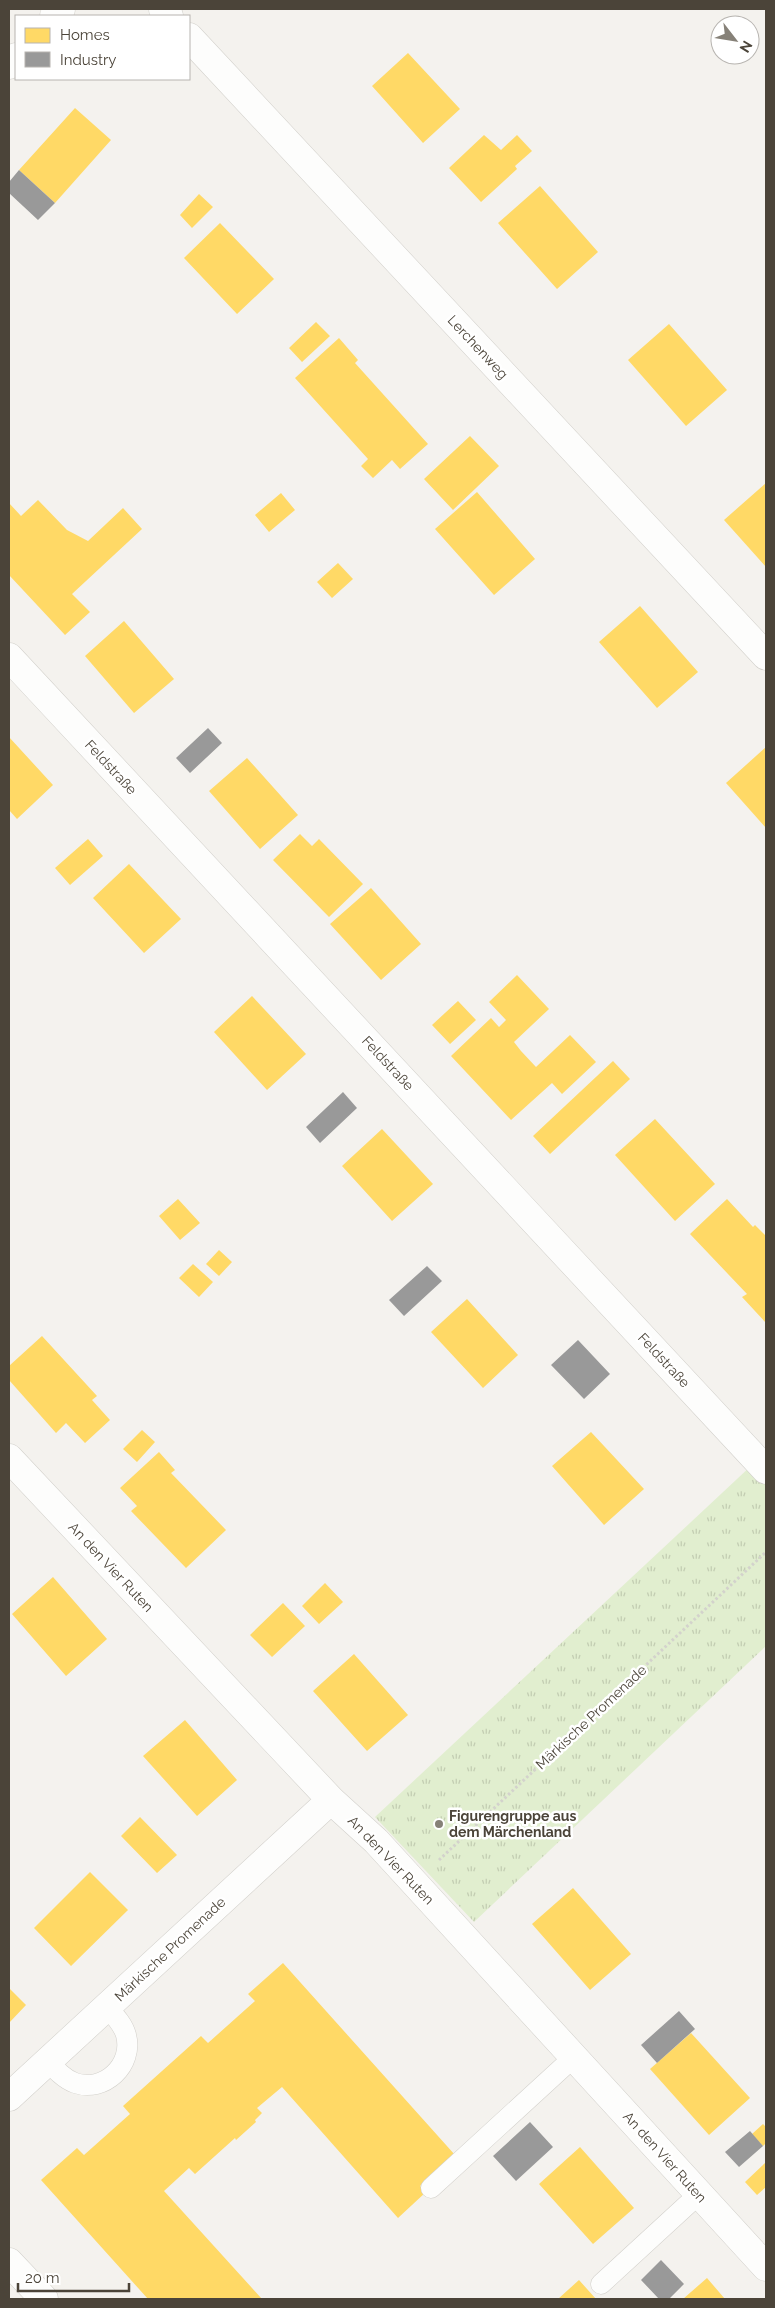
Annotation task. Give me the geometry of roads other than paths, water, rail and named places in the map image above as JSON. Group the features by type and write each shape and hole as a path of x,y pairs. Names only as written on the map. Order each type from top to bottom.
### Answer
{"street":[{"name":"Lerchenweg","path":"190,38 766,656"},
{"name":"Feldstraße","path":"9,657 766,1470"},
{"name":"An den Vier Ruten","path":"9,1458 332,1800 376,1841 766,2267"},
{"name":"Märkische Promenade","path":"9,2097 332,1800"},
{"path":"9,2262 44,2299"}],"lane":[{"path":"48,2061 66,2079 76,2083 96,2084 115,2075 125,2057 126,2036 123,2027 107,2007"},
{"path":"431,2188 574,2057"},
{"path":"601,2284 700,2194"}],"place":[{"name":"Figurengruppe aus dem Märchenland","path":"439,1824"}]}
